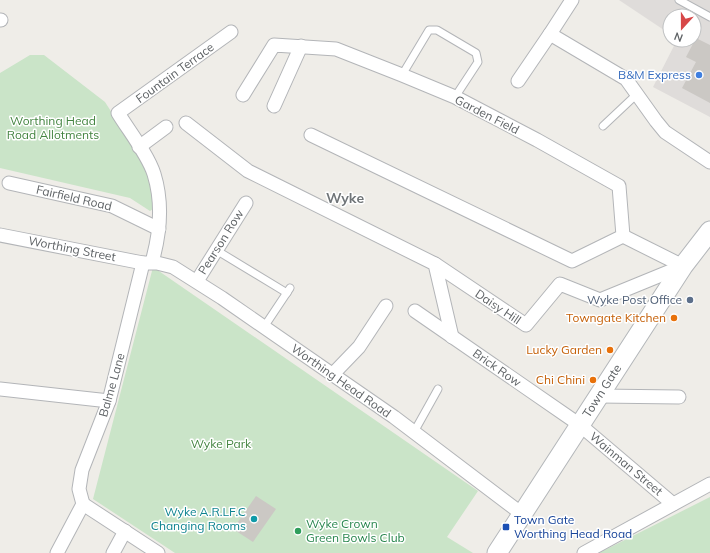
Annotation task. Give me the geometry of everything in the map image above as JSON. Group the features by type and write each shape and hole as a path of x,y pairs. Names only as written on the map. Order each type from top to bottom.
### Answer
{"main road":[{"name":"Town Gate","path":"497,553 683,266 710,231"}],"street":[{"path":"518,81 572,0"},
{"name":"Fountain Terrace","path":"139,147 118,113 231,32"},
{"path":"550,34 626,79 665,132 710,162"},
{"name":"Garden Field","path":"243,95 274,45 336,49 455,98 537,140 619,186 623,236"},
{"path":"274,106 301,46"},
{"path":"186,123 248,171 435,264 452,337"},
{"path":"148,263 156,247 160,214 154,174 139,147 166,127"},
{"path":"311,135 572,261 623,236 683,266"},
{"name":"Fairfield Road","path":"10,183 112,206 159,229"},
{"name":"Pearson Row","path":"197,282 246,202"},
{"name":"Worthing Street","path":"0,235 148,263"},
{"name":"Worthing Head Road","path":"148,263 173,267 197,282 333,374 414,432 522,514"},
{"name":"Balme Lane","path":"84,504 79,489 82,470 109,401 148,263"},
{"name":"Daisy Hill","path":"435,264 526,325 560,284 600,300 683,266"},
{"path":"333,374 359,347 386,306"},
{"name":"Brick Row","path":"415,312 580,425"},
{"path":"0,389 109,401"},
{"path":"599,396 679,397"},
{"name":"Wainman Street","path":"580,425 673,504"},
{"path":"584,553 710,484"},
{"path":"57,553 84,504 158,553"},
{"path":"113,553 125,531"}],"lane":[{"path":"680,0 710,16"},
{"path":"405,70 429,30 437,30 476,53 478,62 455,98"},
{"path":"603,126 638,94"},
{"path":"216,250 288,291 264,327"},
{"path":"414,432 438,389"}],"shaded area":[{"path":"619,0 710,0 710,117 653,87 673,48 702,48 702,8 662,8 662,29"}],"green space":[{"name":"Worthing Head Road Allotments","path":"30,55 44,55 105,102 137,152 150,179 154,193 153,209 150,211 130,198 0,168 0,73"},
{"name":"Wyke Park","path":"153,267 478,491 447,537 473,553 175,553 93,499"},
{"path":"710,497 710,553 599,553"}],"building":[{"name":"B&M Express","path":"702,41 710,45 710,103 682,88 696,62 686,57 691,48 702,48"},
{"name":"Wyke A.R.LF.C Changing Rooms","path":"256,496 276,509 253,542 233,529"}],"place":[{"name":"B&M Express","path":"699,75"},
{"name":"Wyke Post Office","path":"690,300"},
{"name":"Towngate Kitchen","path":"674,318"},
{"name":"Lucky Garden","path":"610,350"},
{"name":"Chi Chini","path":"593,380"},
{"name":"Wyke A.R.LF.C Changing Rooms","path":"254,519"},
{"name":"Town Gate Worthing Head Road","path":"506,527"},
{"name":"Wyke Crown Green Bowls Club","path":"298,531"}],"district":[{"name":"Wyke","path":"345,198"}]}
